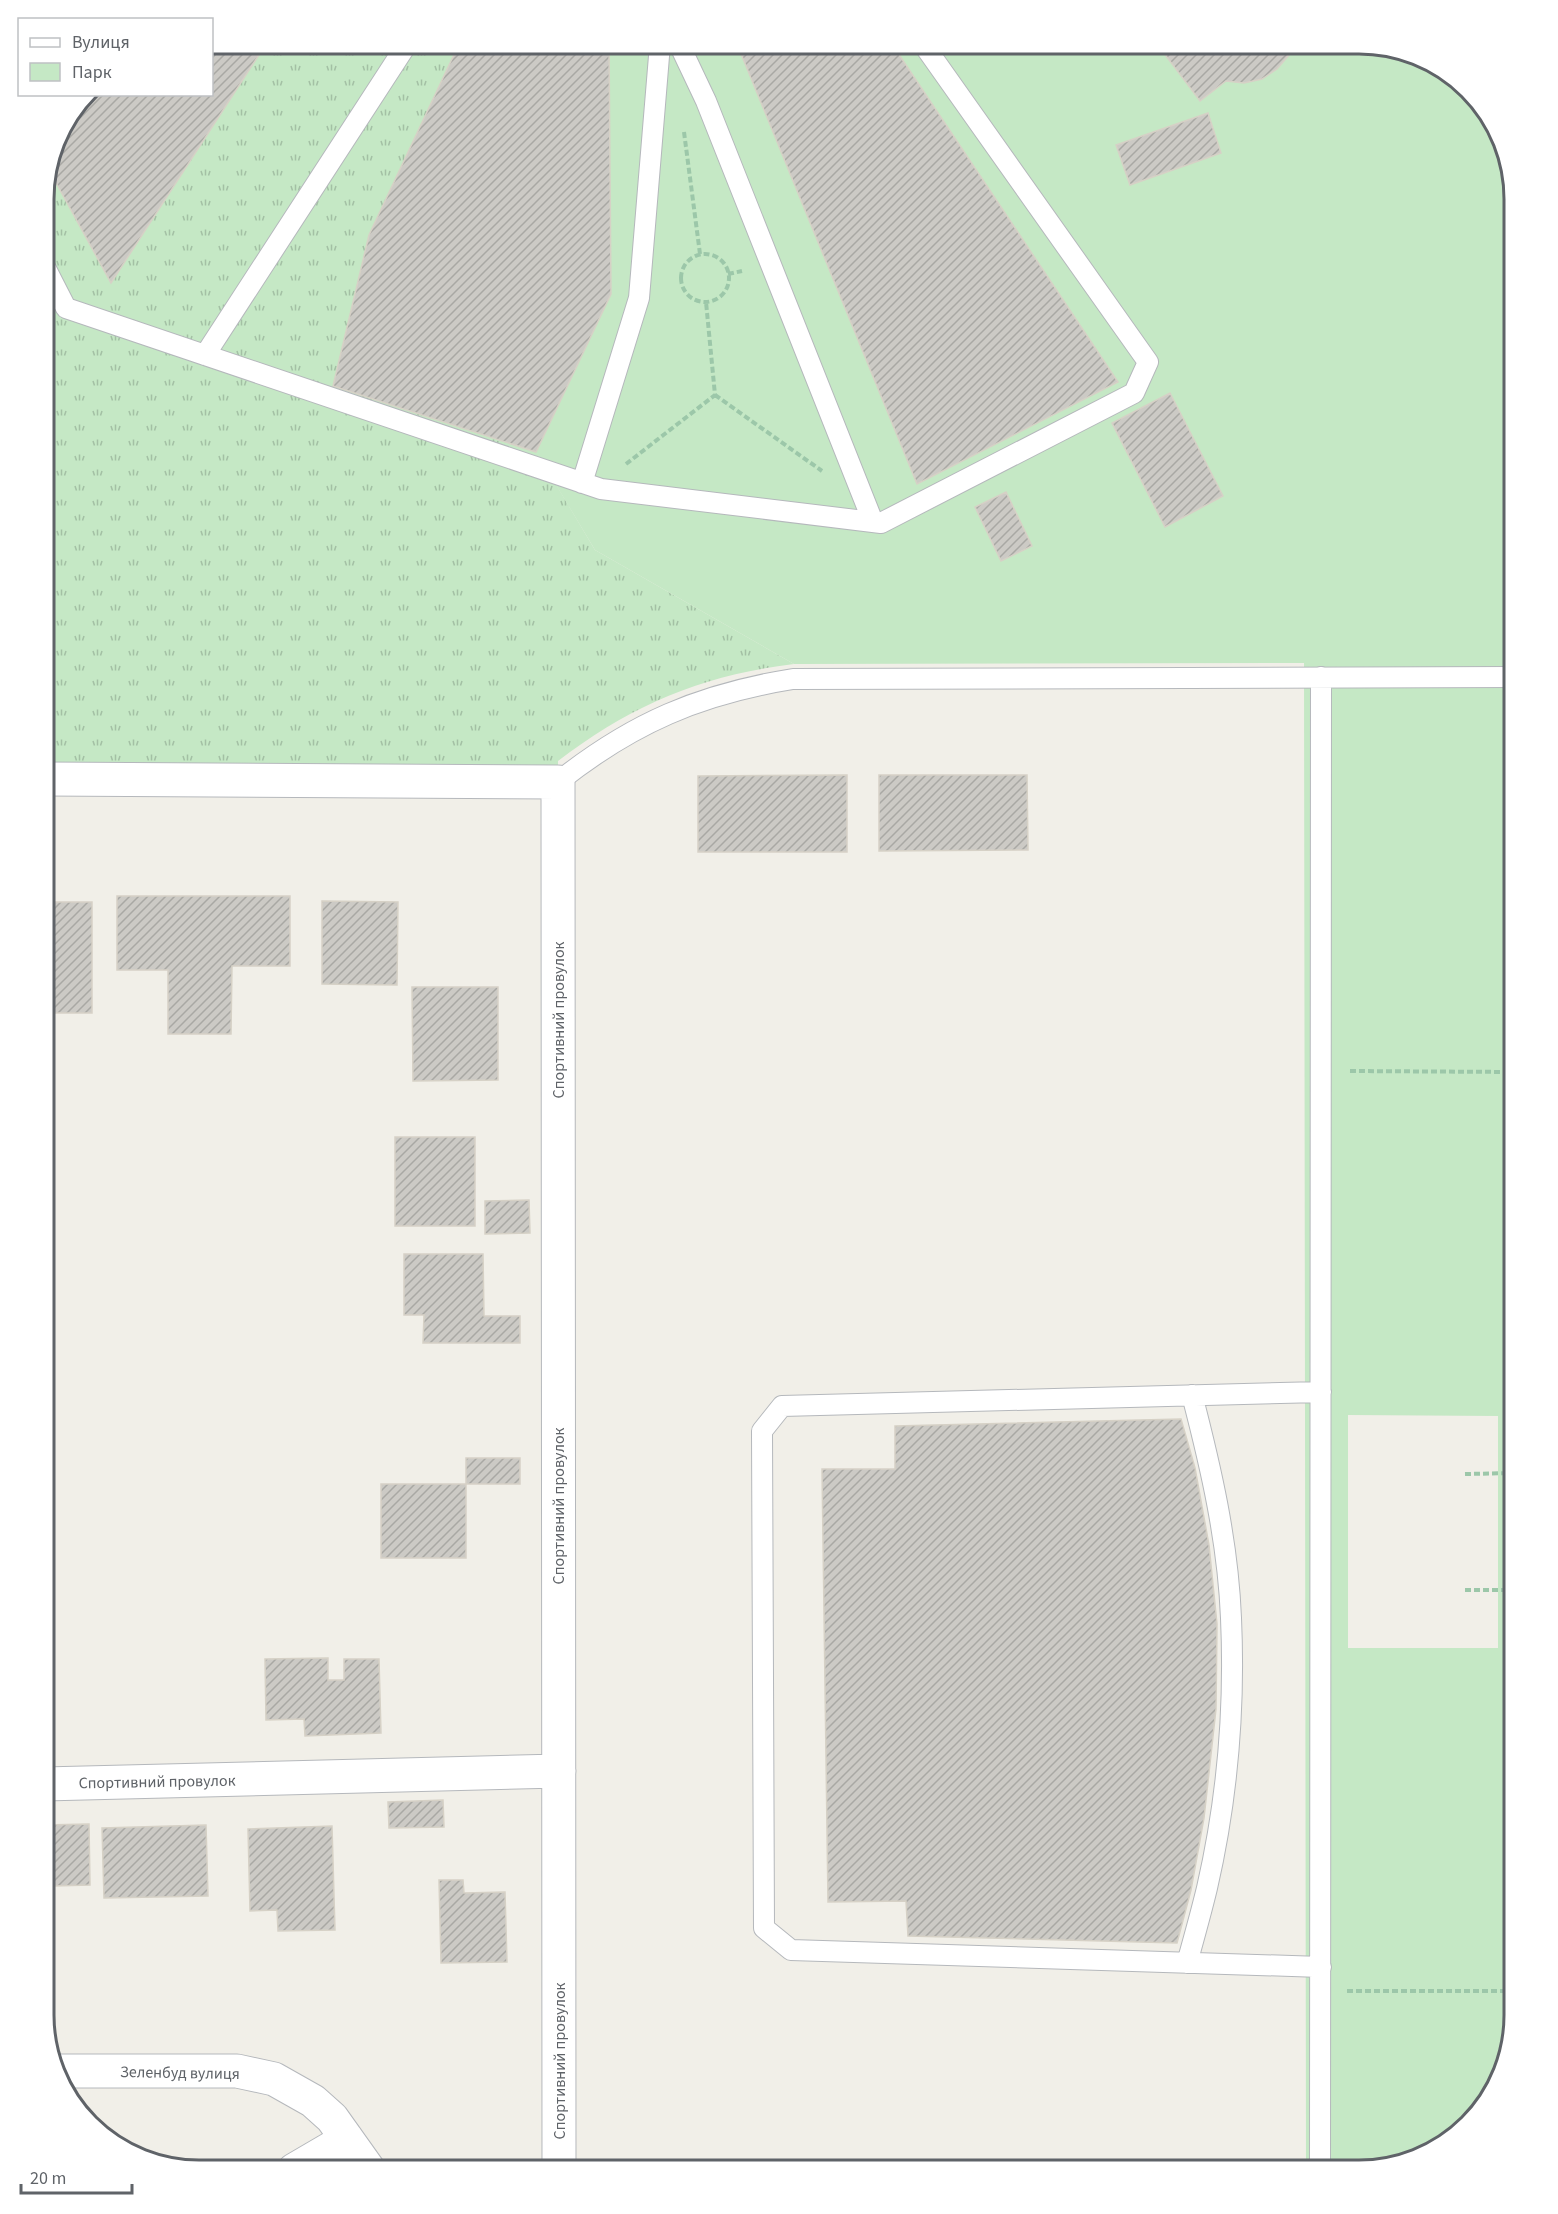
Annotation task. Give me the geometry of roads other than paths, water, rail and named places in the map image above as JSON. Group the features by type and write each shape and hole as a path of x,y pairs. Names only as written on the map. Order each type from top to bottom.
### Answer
{"street":[{"path":"54,779 558,782"},
{"name":"Спортивний провулок","path":"558,782 559,2160"},
{"name":"Спортивний провулок","path":"54,1784 559,1771"},
{"name":"Зеленбуд вулиця","path":"65,2071 237,2071 256,2074 292,2087 313,2101 332,2118 362,2160"},
{"path":"311,2160 347,2139"}],"lane":[{"path":"205,355 401,54"},
{"path":"589,485 639,298 659,54"},
{"path":"684,54 706,100 873,522"},
{"path":"54,285 66,308 589,485 881,524 1134,393 1148,362 930,54"},
{"path":"1320,2160 1321,677"},
{"path":"558,782 618,738 651,721 721,694 793,679 1504,677"},
{"path":"1321,1392 782,1406 762,1431 764,1928 791,1950 1321,1967"},
{"path":"1187,1963 1207,1888 1217,1837 1227,1762 1231,1640 1224,1539 1210,1465 1192,1395"}]}
